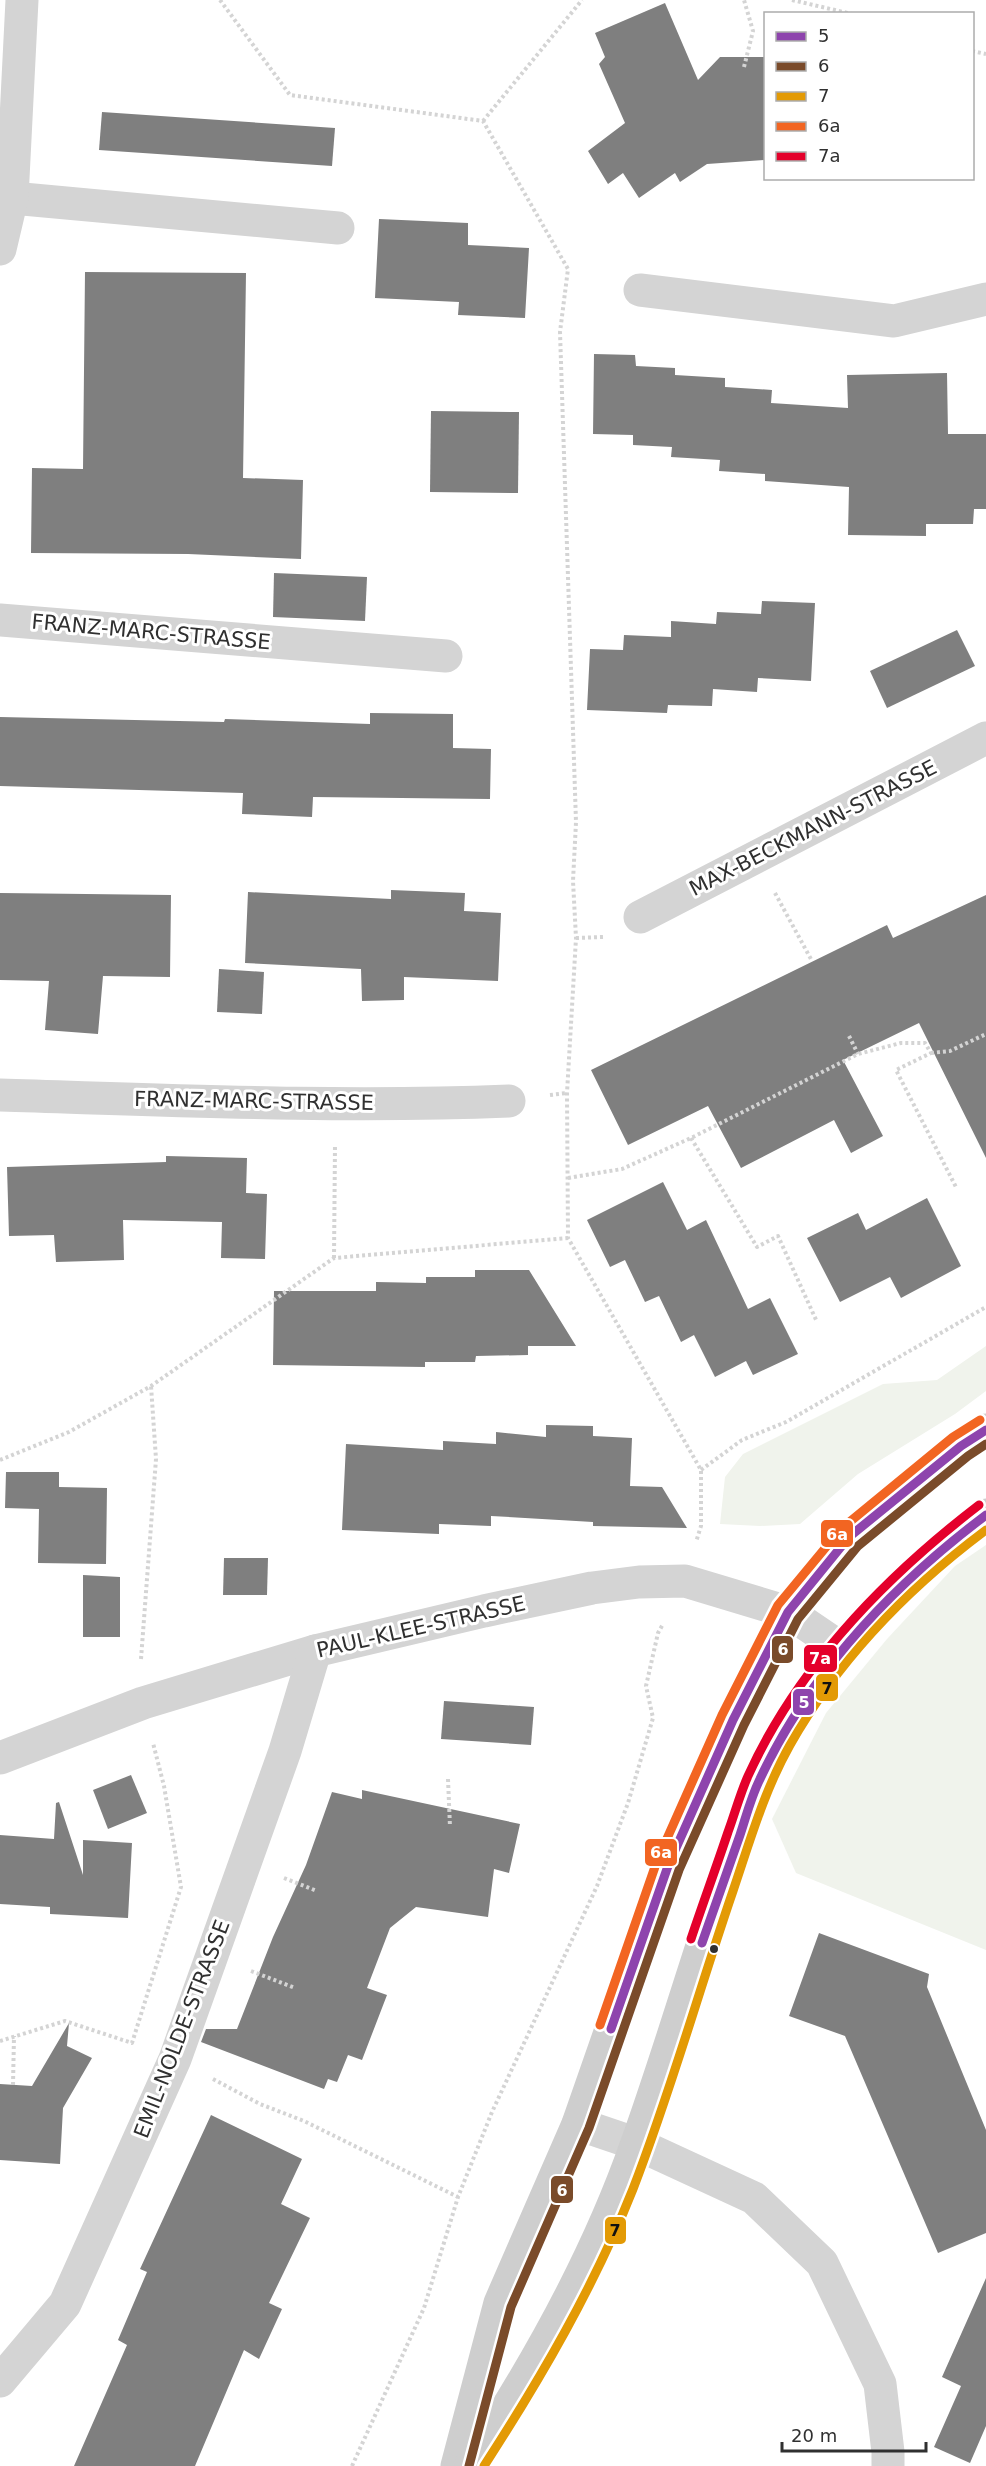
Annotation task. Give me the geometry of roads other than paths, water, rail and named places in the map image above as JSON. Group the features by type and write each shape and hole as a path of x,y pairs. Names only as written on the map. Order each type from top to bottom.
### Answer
{"street":[{"path":"0,249 12,198 22,0"},
{"path":"12,198 338,228"},
{"path":"640,290 894,321 986,299"},
{"name":"FRANZ-MARC-STRASSE","path":"0,620 446,656"},
{"name":"MAX-BECKMANN-STRASSE","path":"640,917 986,738"},
{"name":"FRANZ-MARC-STRASSE","path":"0,1095 335,1103 508,1101"},
{"path":"457,2466 500,2303 578,2124 669,1866 733,1720 788,1612 849,1537 961,1446 986,1430"},
{"path":"470,2466 515,2397 593,2252 637,2144 702,1943 759,1781 794,1716 841,1648 881,1602 955,1538 986,1515"},
{"name":"PAUL-KLEE-STRASSE","path":"0,1758 143,1702 315,1651 592,1588 639,1582 686,1581 788,1612 841,1648"},
{"name":"EMIL-NOLDE-STRASSE","path":"0,2381 65,2304 175,2059 285,1750 315,1651"},
{"path":"578,2124 637,2144 754,2198 822,2263 880,2384 888,2466"}]}
